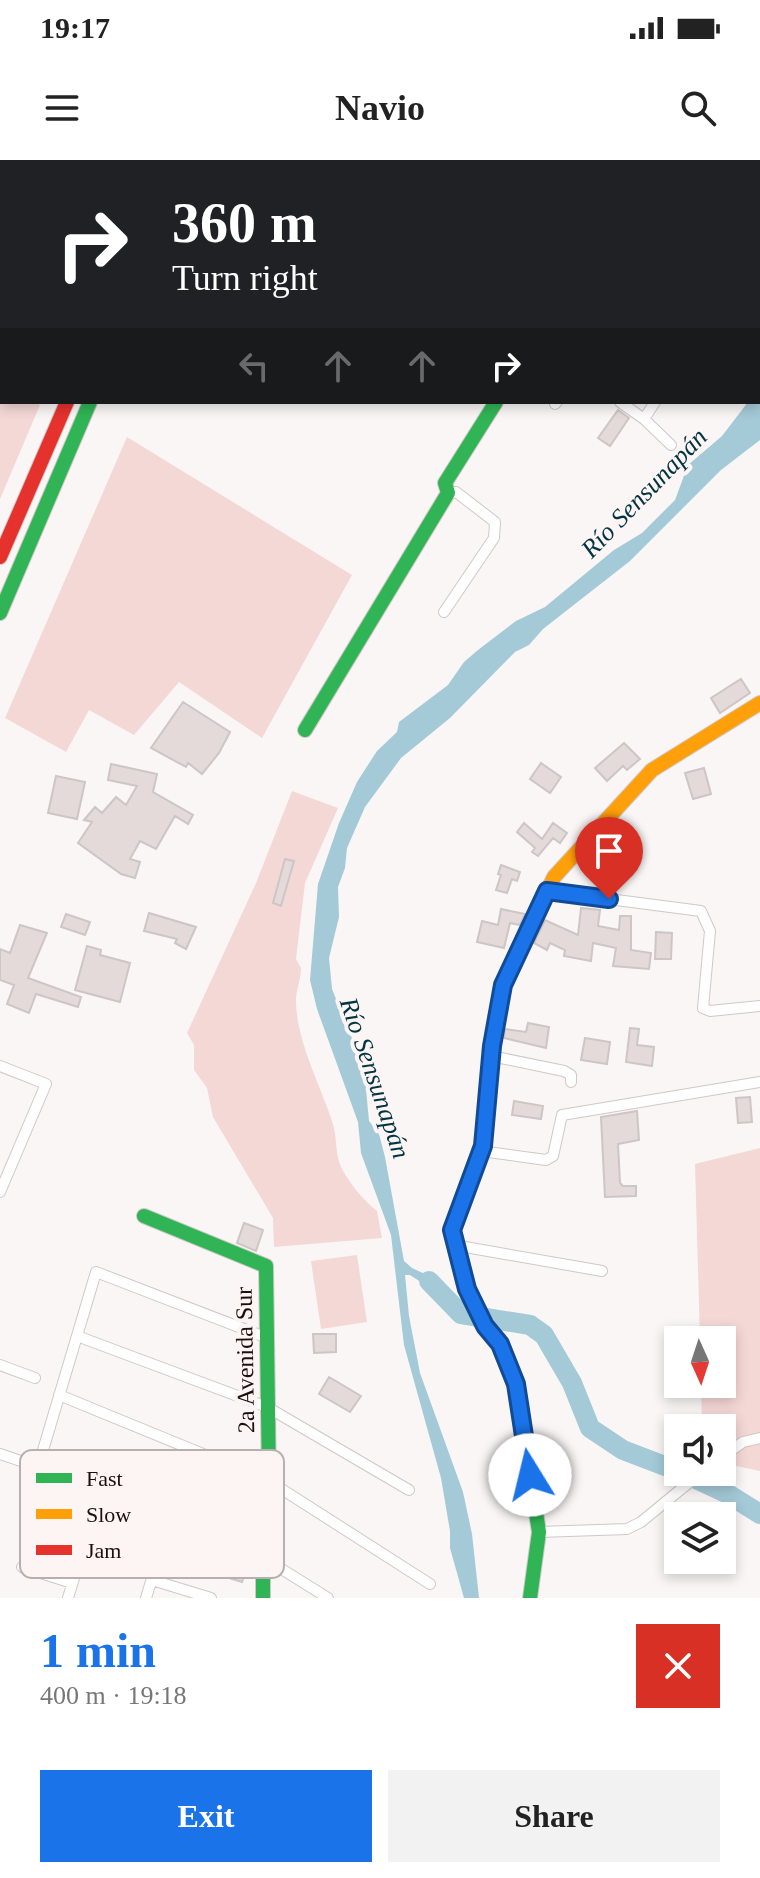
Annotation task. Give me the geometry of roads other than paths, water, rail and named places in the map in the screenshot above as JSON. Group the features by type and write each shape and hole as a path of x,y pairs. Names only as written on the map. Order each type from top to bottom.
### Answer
{"main road":[{"path":"0,557 66,404"},
{"path":"0,613 89,404"},
{"path":"305,730 448,493 445,483 495,404"},
{"path":"530,1598 539,1532 516,1384 500,1344 485,1326 467,1289 452,1230 481,1151 491,1056 503,985 554,877 593,831 652,770 760,703"},
{"name":"2a Avenida Sur","path":"144,1216 266,1266 268,1450"}],"street":[{"path":"623,404 671,445"},
{"path":"644,419 654,404"},
{"path":"444,612 494,538 496,530 495,522 456,492 448,493"},
{"path":"547,891 701,911 710,931 703,1008 710,1011 760,1006"},
{"path":"491,1056 564,1071 571,1075 571,1082"},
{"path":"0,1066 46,1084 0,1192"},
{"path":"481,1151 546,1160 553,1156 562,1115 760,1082"},
{"path":"454,1245 602,1271"},
{"path":"43,1450 96,1272 265,1337"},
{"path":"77,1336 267,1407 409,1490"},
{"path":"0,1365 35,1378"},
{"path":"59,1395 193,1450"},
{"path":"736,1447 760,1438"},
{"path":"0,1454 20,1461"},
{"path":"539,1532 627,1529 641,1522 684,1486"},
{"path":"284,1491 430,1584"},
{"path":"284,1566 328,1598"},
{"path":"56,1578 72,1583"},
{"path":"68,1598 74,1578"},
{"path":"146,1598 152,1580 211,1598"}],"water":[{"path":"746,404 760,404 760,440 721,470 630,561 543,629 529,645 515,652 450,718 401,758 365,807 347,848 345,868 338,887 339,917 329,958 332,989 364,1068 369,1121 379,1134 385,1157 404,1261 440,1281 448,1300 410,1275 405,1275 420,1373 463,1492 472,1534 479,1598 464,1598 450,1548 441,1478 404,1345 391,1235 361,1153 358,1122 317,1009 310,980 318,884 357,782 377,751 397,732 399,722 448,685 464,662 478,650 516,621 545,607 614,550 642,533 675,500 688,465 722,436"}],"waterway":[{"path":"429,1281 461,1314 530,1325 544,1335 572,1383 590,1428 623,1450 664,1466"},
{"path":"711,1486 760,1514"}],"water label":[{"name":"Río Sensunapán","path":"644,493"},
{"name":"Río Sensunapán","path":"375,1078"}]}
